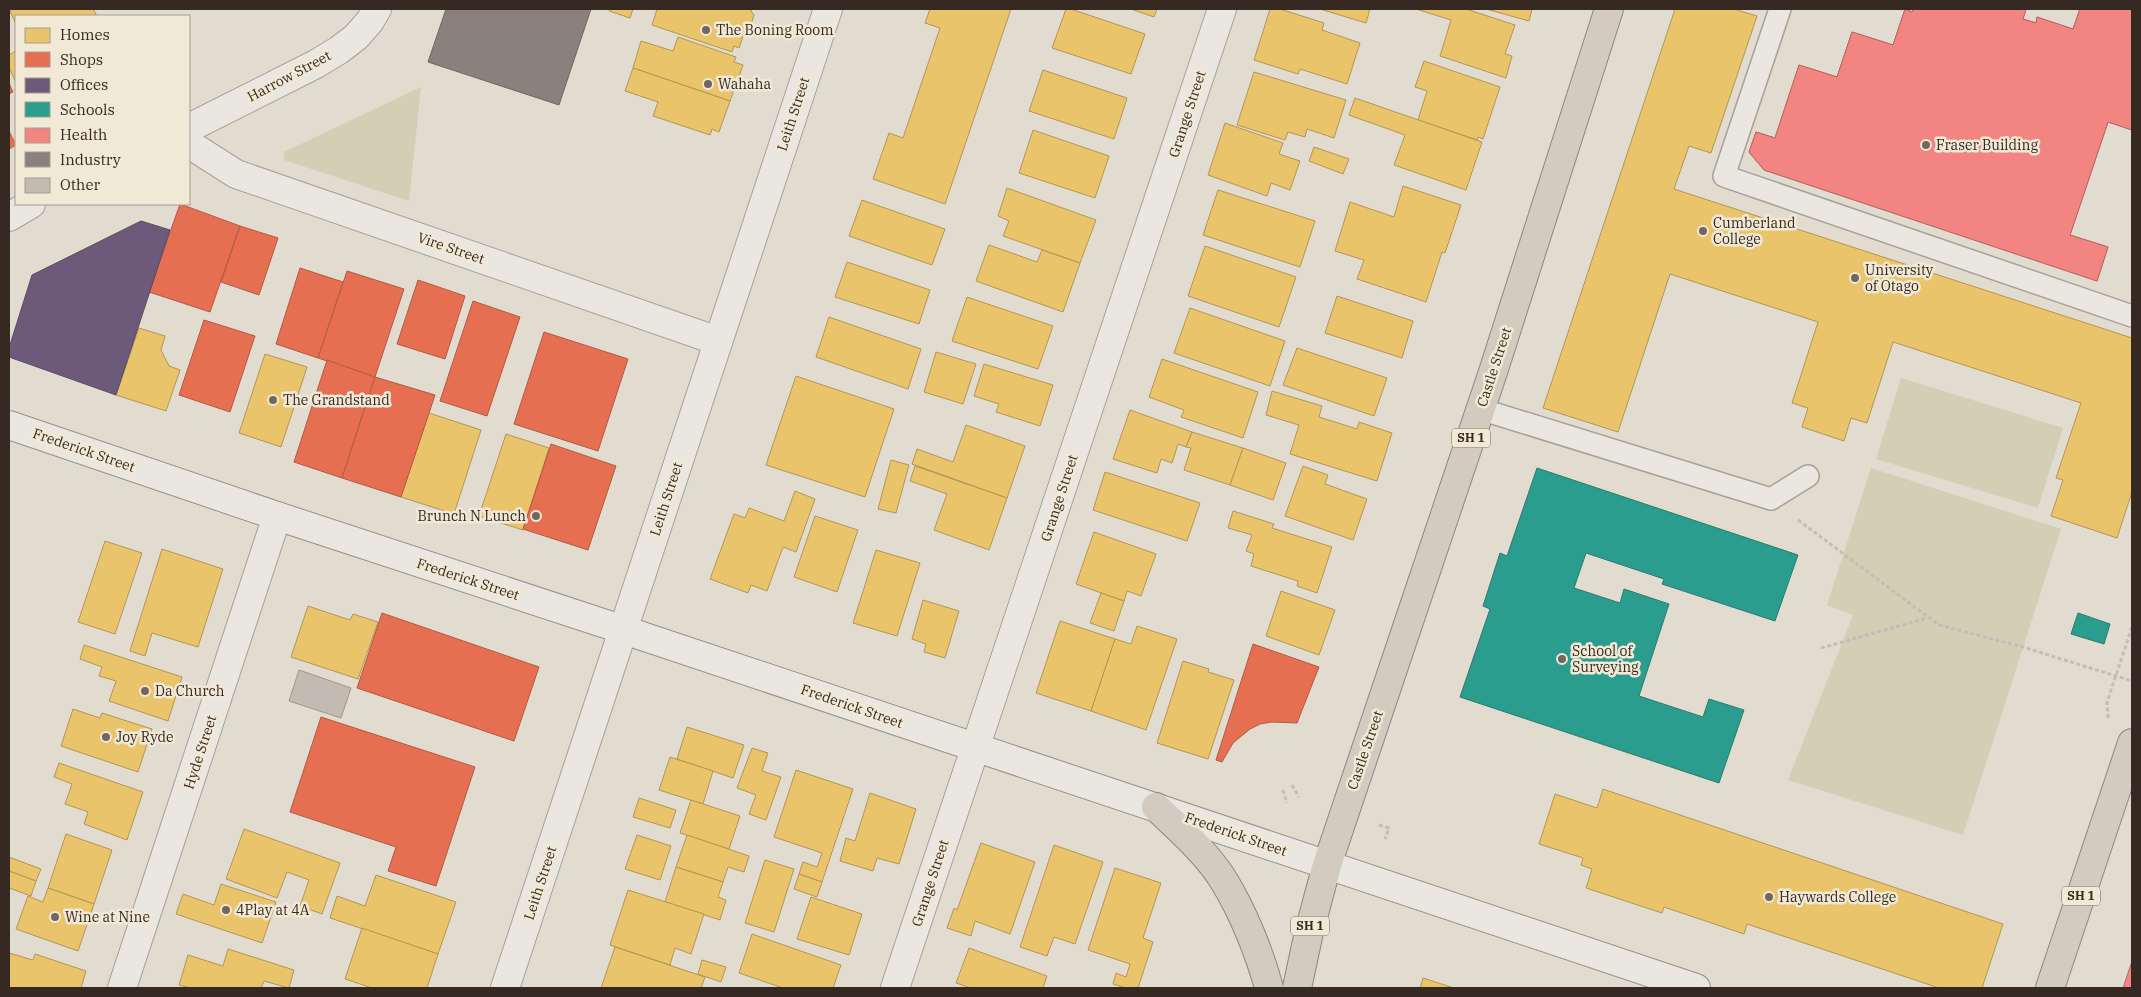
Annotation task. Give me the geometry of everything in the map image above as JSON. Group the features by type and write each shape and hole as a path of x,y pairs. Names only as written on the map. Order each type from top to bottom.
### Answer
{"highway":[{"name":"Castle Street","path":"1326,865 1480,409 1609,9"},
{"name":"SH 1","path":"2050,988 2132,743"},
{"path":"1156,808 1196,845 1224,881 1249,932 1269,988"},
{"name":"SH 1","path":"1297,988 1326,865"}],"street":[{"name":"Harrow Street","path":"190,127 316,64 339,50 356,37 370,21 376,9"},
{"name":"Leith Street","path":"504,988 828,9"},
{"name":"Grange Street","path":"895,988 1222,9"},
{"name":"Vire Street","path":"190,145 236,174 718,341"},
{"path":"9,217 29,205"},
{"name":"Frederick Street","path":"9,425 1326,865 1661,983 1696,988"},
{"name":"Hyde Street","path":"122,988 277,516"}],"lane":[{"path":"1780,9 1724,176 2132,316"},
{"path":"1480,409 1771,499 1808,476"}],"path":[{"path":"1771,499 1939,625 2023,647 2132,681"},
{"path":"1821,648 1928,618"},
{"path":"1292,786 1299,797"},
{"path":"1283,790 1287,803"},
{"path":"1376,824 1389,828 1385,839"}],"shaded area":[{"path":"421,87 409,201 284,160 284,152"},
{"path":"1901,378 2063,428 2038,508 1876,459"},
{"path":"1871,468 2061,529 1963,835 1788,780 1853,615 1827,605"}],"building: Homes":[{"path":"9,9 93,9 96,15 15,15 15,22"},
{"path":"610,9 633,9 630,18 609,11"},
{"name":"The Boning Room","path":"657,9 752,9 751,11 754,15 750,28 745,31 739,48 734,46 732,52 652,25"},
{"path":"930,9 1011,9 945,204 873,179 889,133 903,138 940,28 925,23"},
{"path":"1066,9 1071,9 1145,34 1131,74 1052,48"},
{"path":"1131,9 1157,9 1154,17"},
{"path":"1270,9 1280,9 1324,23 1322,30 1360,43 1347,84 1300,69 1298,74 1254,60"},
{"path":"1320,9 1370,9 1366,23"},
{"path":"1416,9 1466,9 1515,25 1505,54 1512,56 1506,78 1440,56 1451,20"},
{"path":"1486,9 1532,9 1529,21"},
{"name":"Cumberland College","path":"1675,9 1734,9 1757,16 1711,153 1689,146 1674,189 2132,338 2132,492 2117,538 2051,516 2063,480 2056,478 2081,403 1893,342 1867,423 1851,418 1844,441 1802,427 1808,408 1792,403 1818,322 1670,274 1618,432 1543,408"},
{"name":"Wahaha","path":"678,37 736,57 734,62 743,65 730,101 633,68 641,41 673,51"},
{"path":"15,52 15,81 9,67 9,55"},
{"path":"1424,61 1500,87 1483,139 1478,137 1477,140 1418,120 1427,91 1415,87"},
{"path":"633,68 730,101 719,132 712,129 710,135 653,116 658,102 625,91"},
{"path":"1043,70 1127,98 1114,139 1029,111"},
{"path":"1254,72 1346,100 1334,138 1307,129 1305,137 1288,132 1285,140 1237,125"},
{"path":"1355,98 1482,142 1466,190 1394,165 1405,135 1349,115"},
{"path":"1225,123 1283,143 1279,154 1300,161 1290,190 1271,183 1267,196 1208,175"},
{"path":"1033,130 1109,156 1095,198 1019,173"},
{"path":"1314,147 1349,159 1343,174 1309,161"},
{"path":"1403,186 1461,205 1445,253 1442,252 1426,302 1357,279 1364,260 1335,251 1350,202 1394,217"},
{"path":"1007,188 1096,220 1080,263 1003,236 1009,221 998,216"},
{"path":"1218,190 1315,221 1300,267 1203,235"},
{"path":"862,200 945,229 932,265 849,236"},
{"path":"989,245 1037,262 1042,250 1080,263 1063,312 976,281"},
{"path":"1205,246 1296,277 1279,327 1188,296"},
{"path":"847,262 930,290 919,324 835,297"},
{"path":"1337,296 1413,321 1402,358 1325,333"},
{"path":"967,297 1053,326 1038,369 952,341"},
{"path":"1190,308 1285,341 1270,386 1174,353"},
{"path":"829,317 921,349 908,389 816,357"},
{"path":"139,328 165,336 161,350 169,366 180,370 166,411 116,395"},
{"path":"1297,348 1387,378 1374,416 1283,385"},
{"path":"936,352 976,364 963,404 924,392"},
{"name":"The Grandstand","path":"265,354 307,367 281,447 239,433"},
{"path":"1162,359 1258,392 1243,438 1181,417 1184,410 1149,397"},
{"path":"984,364 1053,385 1040,426 996,412 999,404 974,396"},
{"path":"796,376 894,409 865,497 766,465"},
{"path":"1272,391 1322,406 1319,417 1357,429 1359,422 1392,433 1377,481 1290,454 1299,425 1266,415"},
{"path":"1130,410 1192,432 1186,447 1178,444 1172,463 1161,459 1157,473 1113,459"},
{"path":"429,413 481,430 454,514 401,497"},
{"path":"966,425 1025,446 1007,498 912,464 917,449 953,462"},
{"path":"1192,432 1243,448 1230,485 1184,470 1191,448 1186,447"},
{"path":"506,434 549,448 523,530 479,516"},
{"path":"1243,448 1286,463 1273,500 1230,485"},
{"path":"891,460 909,465 896,513 878,509"},
{"path":"915,466 1007,498 989,550 934,530 947,494 910,481"},
{"path":"1303,466 1328,475 1325,484 1367,499 1353,540 1285,516"},
{"path":"1105,472 1200,503 1187,541 1093,510"},
{"path":"795,491 815,499 796,552 783,547 767,591 751,585 748,593 710,579 734,514 745,518 749,508 784,521"},
{"path":"1233,511 1274,524 1272,528 1332,547 1317,593 1297,586 1298,581 1251,566 1254,554 1246,551 1252,535 1228,528"},
{"path":"815,516 858,530 837,592 794,577"},
{"path":"1094,532 1156,554 1141,596 1127,591 1124,601 1076,584"},
{"path":"105,541 142,553 115,634 78,622"},
{"path":"162,549 223,569 198,647 152,633 145,656 130,651"},
{"path":"876,550 920,563 897,636 853,623"},
{"path":"1281,591 1335,610 1319,655 1266,636"},
{"path":"1101,593 1124,601 1114,631 1090,623"},
{"path":"923,600 959,611 945,658 924,652 926,644 912,639"},
{"path":"308,606 350,620 353,614 378,622 358,679 291,657"},
{"path":"1060,621 1115,639 1091,711 1036,693"},
{"path":"1137,626 1177,639 1146,730 1091,711 1115,639 1131,644"},
{"name":"Da Church","path":"84,645 182,677 168,721 109,701 116,681 99,676 102,667 80,659"},
{"path":"1183,661 1209,669 1208,672 1234,680 1208,759 1157,743"},
{"name":"Joy Ryde","path":"73,709 100,718 102,713 152,729 138,772 61,746"},
{"path":"687,727 744,745 733,778 677,759"},
{"path":"752,748 768,753 762,771 781,777 766,820 749,814 756,795 737,788"},
{"path":"670,757 713,771 703,804 659,790"},
{"path":"59,763 143,792 127,840 84,824 88,812 65,804 72,784 54,777"},
{"path":"796,770 853,789 822,882 799,874 803,862 817,867 822,853 774,837"},
{"name":"Haywards College","path":"1603,789 2003,924 1982,988 1939,988 1747,924 1744,934 1664,907 1662,913 1586,888 1592,869 1581,865 1583,858 1539,844 1555,794 1597,808"},
{"path":"870,793 916,809 899,864 877,858 873,871 840,861 846,838 855,841"},
{"path":"639,798 676,810 670,828 633,817"},
{"path":"691,800 740,816 729,849 680,833"},
{"path":"244,829 340,863 322,914 300,906 309,880 287,872 277,898 226,879"},
{"path":"66,834 112,850 94,904 48,888"},
{"path":"637,835 671,846 660,880 625,869"},
{"path":"687,835 749,856 744,872 728,867 723,882 676,867"},
{"path":"981,843 1035,862 1010,934 975,921 971,936 947,928 954,908 957,910"},
{"path":"1054,845 1103,862 1075,944 1054,937 1047,956 1020,947"},
{"path":"9,857 41,869 36,881 9,871"},
{"path":"765,860 794,869 774,932 745,923"},
{"path":"676,867 723,882 718,897 726,900 720,920 665,902"},
{"path":"1115,868 1161,883 1143,938 1153,942 1138,988 1126,988 1113,984 1116,973 1126,977 1130,964 1088,950"},
{"path":"9,871 36,881 31,896 9,888"},
{"path":"799,874 822,882 817,897 794,889"},
{"path":"376,875 456,902 438,954 330,918 337,896 365,906"},
{"name":"4Play at 4A","path":"221,884 276,902 262,943 176,914 183,894 214,905"},
{"name":"Wine at Nine","path":"48,888 94,904 78,951 16,929 28,896 43,902"},
{"path":"628,890 704,914 691,954 675,948 670,965 610,945"},
{"path":"811,897 862,914 849,955 797,939"},
{"path":"362,928 438,954 427,988 372,988 345,979"},
{"path":"752,934 841,965 833,988 783,988 739,973"},
{"path":"615,947 705,977 701,988 601,988"},
{"path":"969,948 1047,976 1043,988 971,988 956,983"},
{"path":"228,949 294,970 289,988 264,981 261,988 191,988 179,985 188,955 223,966"},
{"path":"9,953 33,960 35,954 86,971 81,988 9,988"},
{"path":"702,960 726,967 721,982 698,974"},
{"path":"1423,978 1454,988 1420,988"}],"building: Shops":[{"path":"9,83 13,92 9,94"},
{"path":"9,131 15,146 9,149"},
{"path":"180,205 240,226 210,312 149,292"},
{"path":"240,226 278,238 259,295 221,282"},
{"path":"300,268 343,282 318,358 276,344"},
{"path":"347,271 404,289 375,377 318,358"},
{"path":"418,280 465,296 445,359 397,344"},
{"path":"473,301 520,317 487,416 440,401"},
{"path":"204,320 255,336 230,412 179,395"},
{"path":"544,332 628,359 598,451 514,424"},
{"path":"327,360 375,377 342,478 294,462"},
{"path":"375,377 435,395 401,497 342,478"},
{"path":"551,444 616,466 588,550 523,529"},
{"path":"382,613 539,667 514,741 357,688"},
{"path":"1253,644 1319,667 1297,723 1272,722 1260,724 1250,729 1233,743 1222,762 1216,760"},
{"path":"321,717 475,767 436,886 388,871 396,847 290,812"}],"building: Offices":[{"path":"141,221 170,230 116,395 9,357 9,348 32,275"}],"building: Schools":[{"name":"School of Surveying","path":"1537,468 1798,555 1775,621 1662,584 1664,579 1586,553 1574,588 1620,603 1624,589 1669,604 1639,696 1703,717 1709,699 1744,710 1719,783 1460,697 1490,609 1483,606 1500,553 1507,556"},
{"path":"2078,613 2110,624 2104,644 2071,634"}],"building: Health":[{"name":"Fraser Building","path":"1905,9 1912,12 1913,9 2026,9 2023,19 2036,23 2037,17 2073,29 2080,9 2132,9 2132,130 2108,122 2070,235 2108,247 2097,281 1764,170 1749,152 1756,132 1775,138 1799,65 1837,77 1852,32 1893,45"},
{"name":"Fraser Building","path":"1905,9 1912,12 1913,9 2026,9 2023,19 2036,23 2037,17 2073,29 2080,9 2132,9 2132,130 2108,122 2070,235 2108,247 2097,281 1764,170 1749,152 1756,132 1775,138 1799,65 1837,77 1852,32 1893,45"},
{"path":"2132,961 2132,988 2123,988"}],"building: Industry":[{"path":"446,9 591,9 559,105 428,62"}],"building: Other":[{"path":"299,670 351,688 341,718 289,701"}],"place":[{"name":"The Boning Room","path":"706,30"},
{"name":"Wahaha","path":"708,84"},
{"name":"Fraser Building","path":"1926,145"},
{"name":"Cumberland College","path":"1703,231"},
{"name":"University of Otago","path":"1855,278"},
{"name":"The Grandstand","path":"273,400"},
{"name":"Brunch N Lunch","path":"536,516"},
{"name":"School of Surveying","path":"1562,659"},
{"name":"Da Church","path":"145,691"},
{"name":"Joy Ryde","path":"106,737"},
{"name":"Haywards College","path":"1769,897"},
{"name":"4Play at 4A","path":"226,910"},
{"name":"Wine at Nine","path":"55,917"}]}
